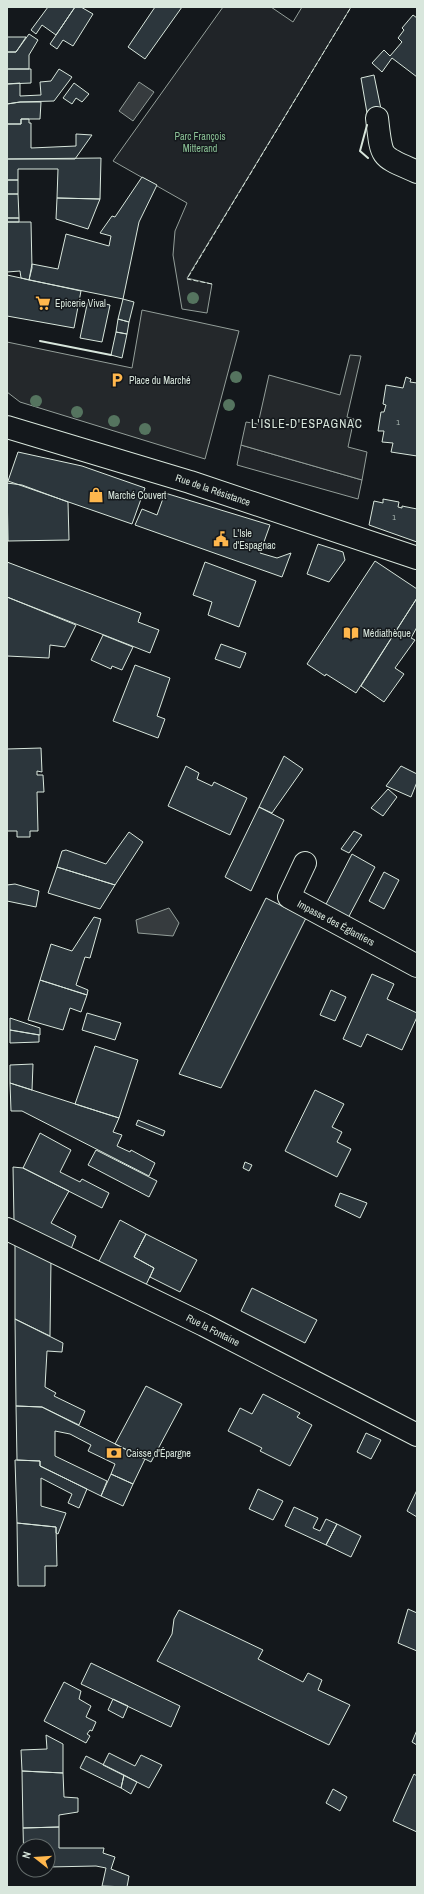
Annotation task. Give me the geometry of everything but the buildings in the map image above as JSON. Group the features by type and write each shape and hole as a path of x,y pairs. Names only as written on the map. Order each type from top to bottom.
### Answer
{"street":[{"path":"377,118 381,151 387,158 417,172"},
{"name":"Rue de la Résistance","path":"7,427 190,482 417,558"},
{"name":"Impasse des Églantiers","path":"305,863 289,897 417,966"},
{"name":"Rue la Fontaine","path":"7,1229 204,1325 417,1435"}],"green space":[{"name":"Parc François Mitterand","path":"223,7 271,7 293,22 302,7 351,7 187,278 212,284 207,313 182,309 173,255 175,231 187,203 113,161"},
{"path":"241,445 362,480 358,499 237,465"}],"shaded area":[{"path":"139,82 154,92 133,121 119,111"},
{"name":"Place du Marché","path":"142,310 239,331 205,459 20,402 7,392 7,342 132,368"},
{"path":"350,355 361,356 347,417 354,419 348,447 367,452 362,480 241,445 246,422 258,424 269,375 340,395"},
{"path":"169,908 179,923 173,936 138,933 136,920"}],"fence":[{"path":"212,284 187,279 351,7"}],"wall":[{"path":"367,125 360,151 368,158"},
{"path":"40,341 111,355"}],"place":[{"name":"Epicerie Vival","path":"43,303"},
{"name":"Place du Marché","path":"117,380"},
{"name":"Marché Couvert","path":"96,495"},
{"name":"L'Isle d'Espagnac","path":"221,539"},
{"name":"Médiathèque","path":"351,633"},
{"name":"Caisse d'Épargne","path":"114,1453"}],"district":[{"name":"L'ISLE-D'ESPAGNAC","path":"307,424"}]}
